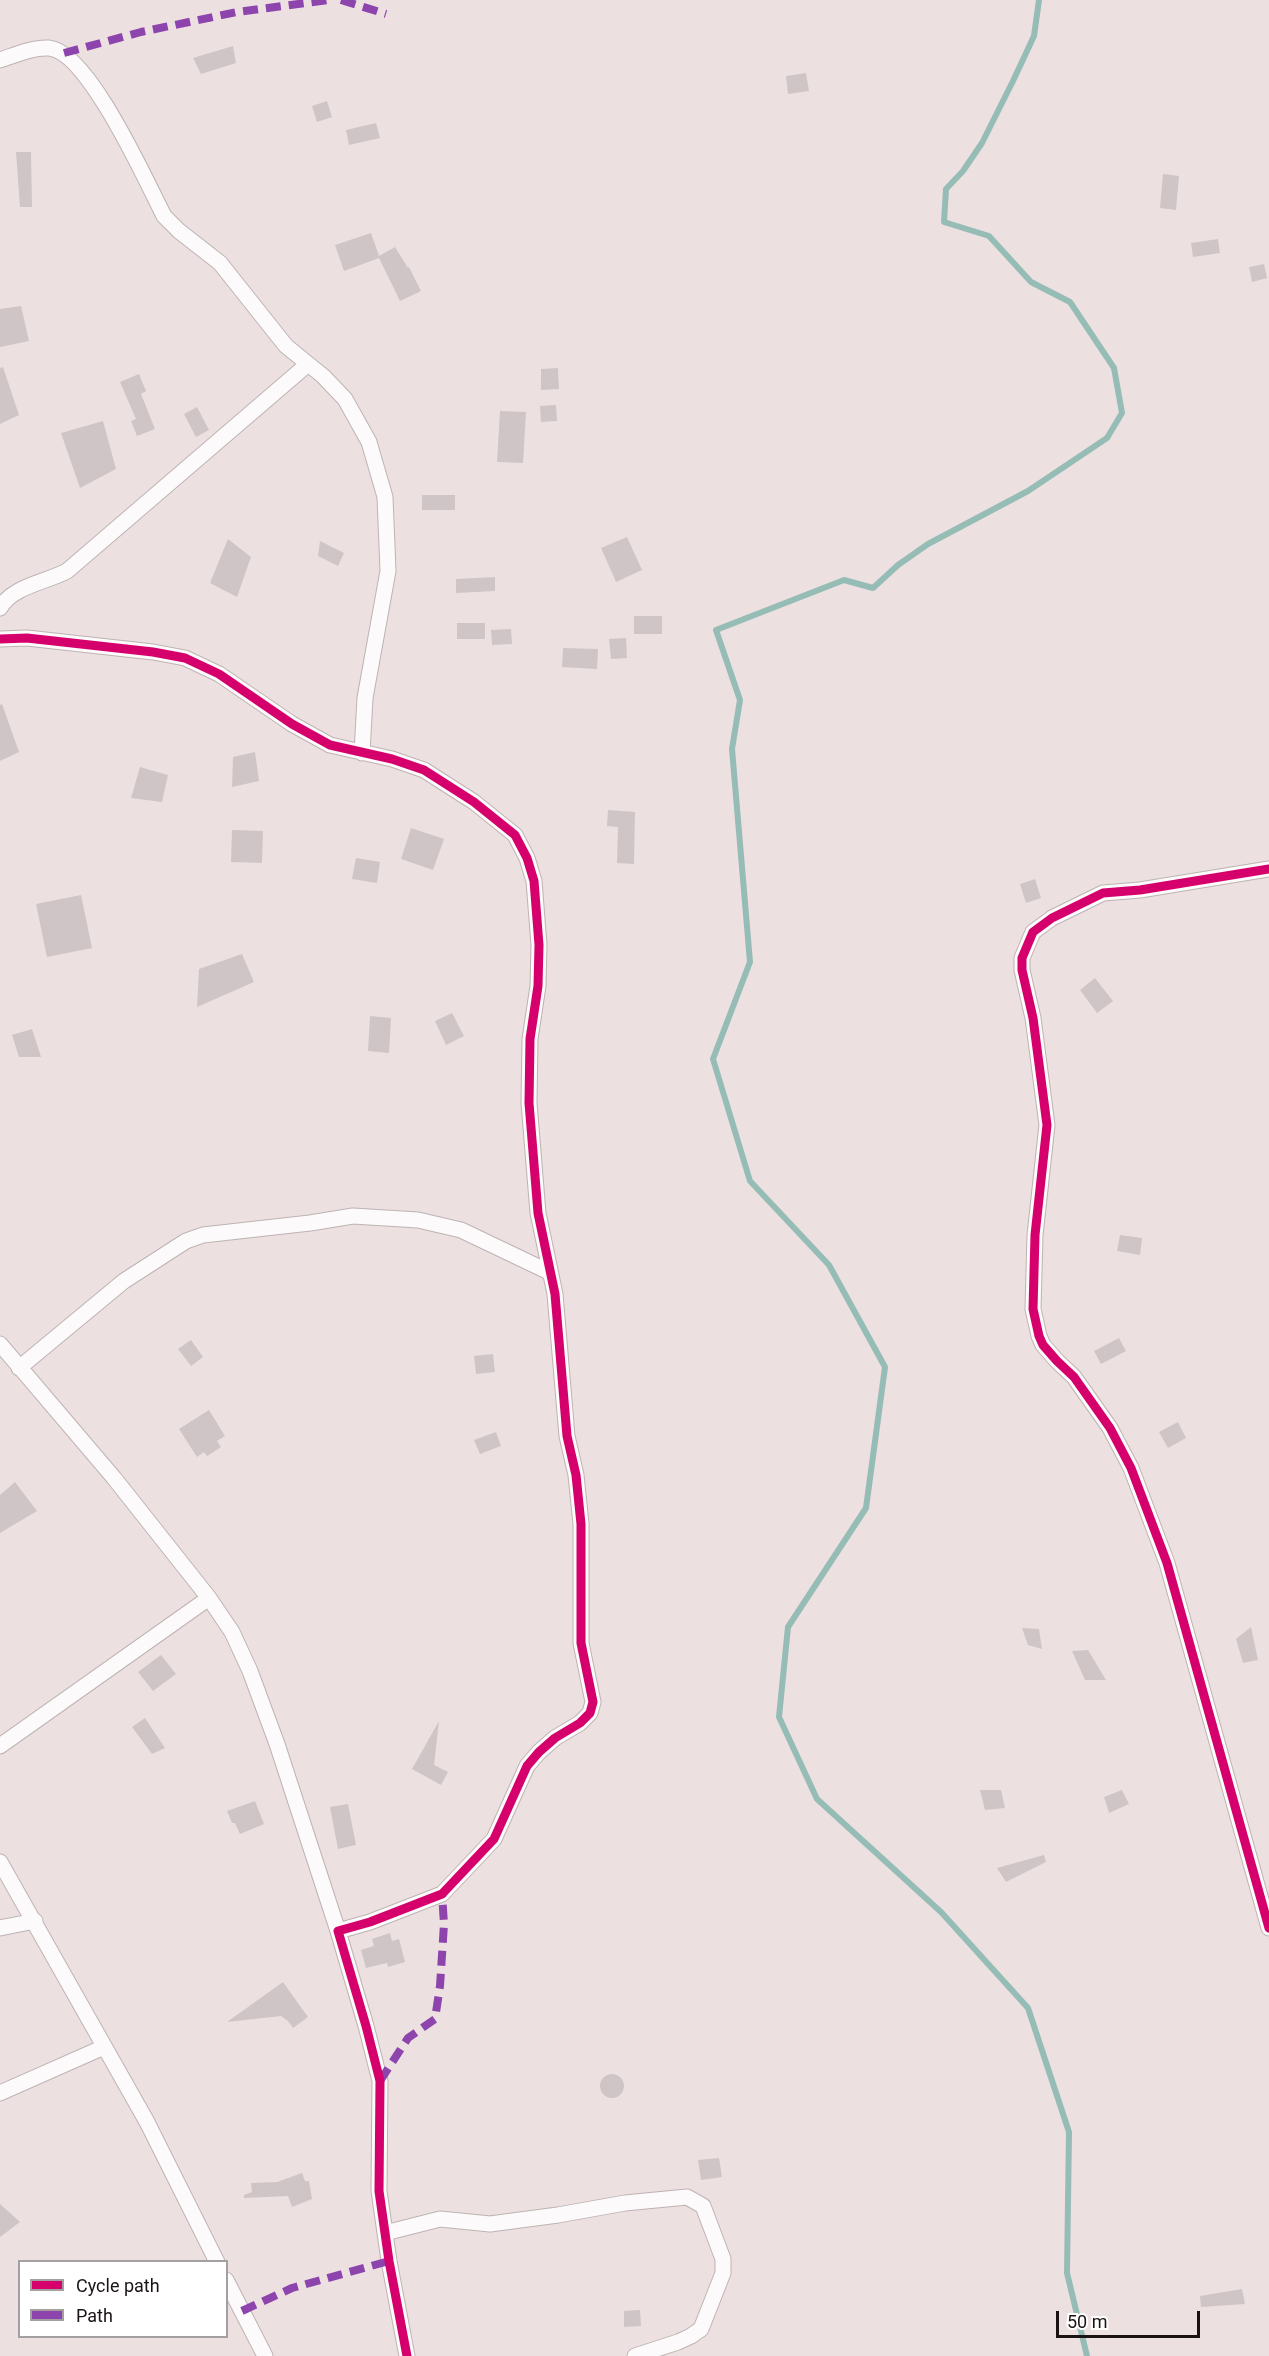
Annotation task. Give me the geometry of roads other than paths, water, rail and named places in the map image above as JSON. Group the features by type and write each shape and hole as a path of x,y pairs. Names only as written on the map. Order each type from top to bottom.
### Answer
{"street":[{"path":"0,60 33,50 50,48 64,53 99,92 164,216 179,231 220,263 245,292 267,326 345,399 369,442 385,497 387,571 365,698 362,753"},
{"path":"0,608 20,588 47,581 66,571 308,364"},
{"path":"0,639 38,640 153,652 185,658 219,674 292,724 330,744 392,759 424,770 474,802 515,835 527,858 534,881 539,945 538,986 530,1039 529,1103 538,1213 555,1294 567,1436 576,1475 581,1524 581,1643 593,1702 590,1713 580,1724 555,1738 526,1766 494,1839 442,1894 382,1918 338,1931"},
{"path":"1269,869 1140,890 1103,893 1039,926 1027,942 1022,958 1022,970 1033,1018 1047,1125 1035,1235 1033,1309 1039,1336 1043,1345 1074,1377 1110,1428 1131,1468 1167,1563 1269,1928"},
{"path":"19,1368 124,1281 186,1241 203,1235 353,1216 418,1220 461,1230 549,1272"},
{"path":"0,1344 106,1469 209,1598 232,1632 250,1671 288,1776 338,1931 380,2081 379,2191 407,2356"},
{"path":"0,1746 209,1598"},
{"path":"0,1862 147,2122 216,2260"},
{"path":"0,1928 34,1921"},
{"path":"0,2093 104,2047"},
{"path":"385,2233 440,2219 490,2224 625,2203 687,2197 703,2206 723,2259 723,2273 701,2329 678,2342 635,2356"},
{"path":"228,2284 265,2356"}],"waterway":[{"path":"1039,0 1034,36 1013,81 982,143 963,171 946,189 944,222 989,236 1031,282 1070,302 1114,368 1122,413 1107,438 1028,491 928,544 898,565 873,588 844,580 716,630 740,700 732,749 750,962 713,1059 750,1181 829,1265 885,1367 866,1508 788,1627 779,1717 817,1799 941,1912 1028,2008 1069,2132 1067,2273 1087,2356"}]}
